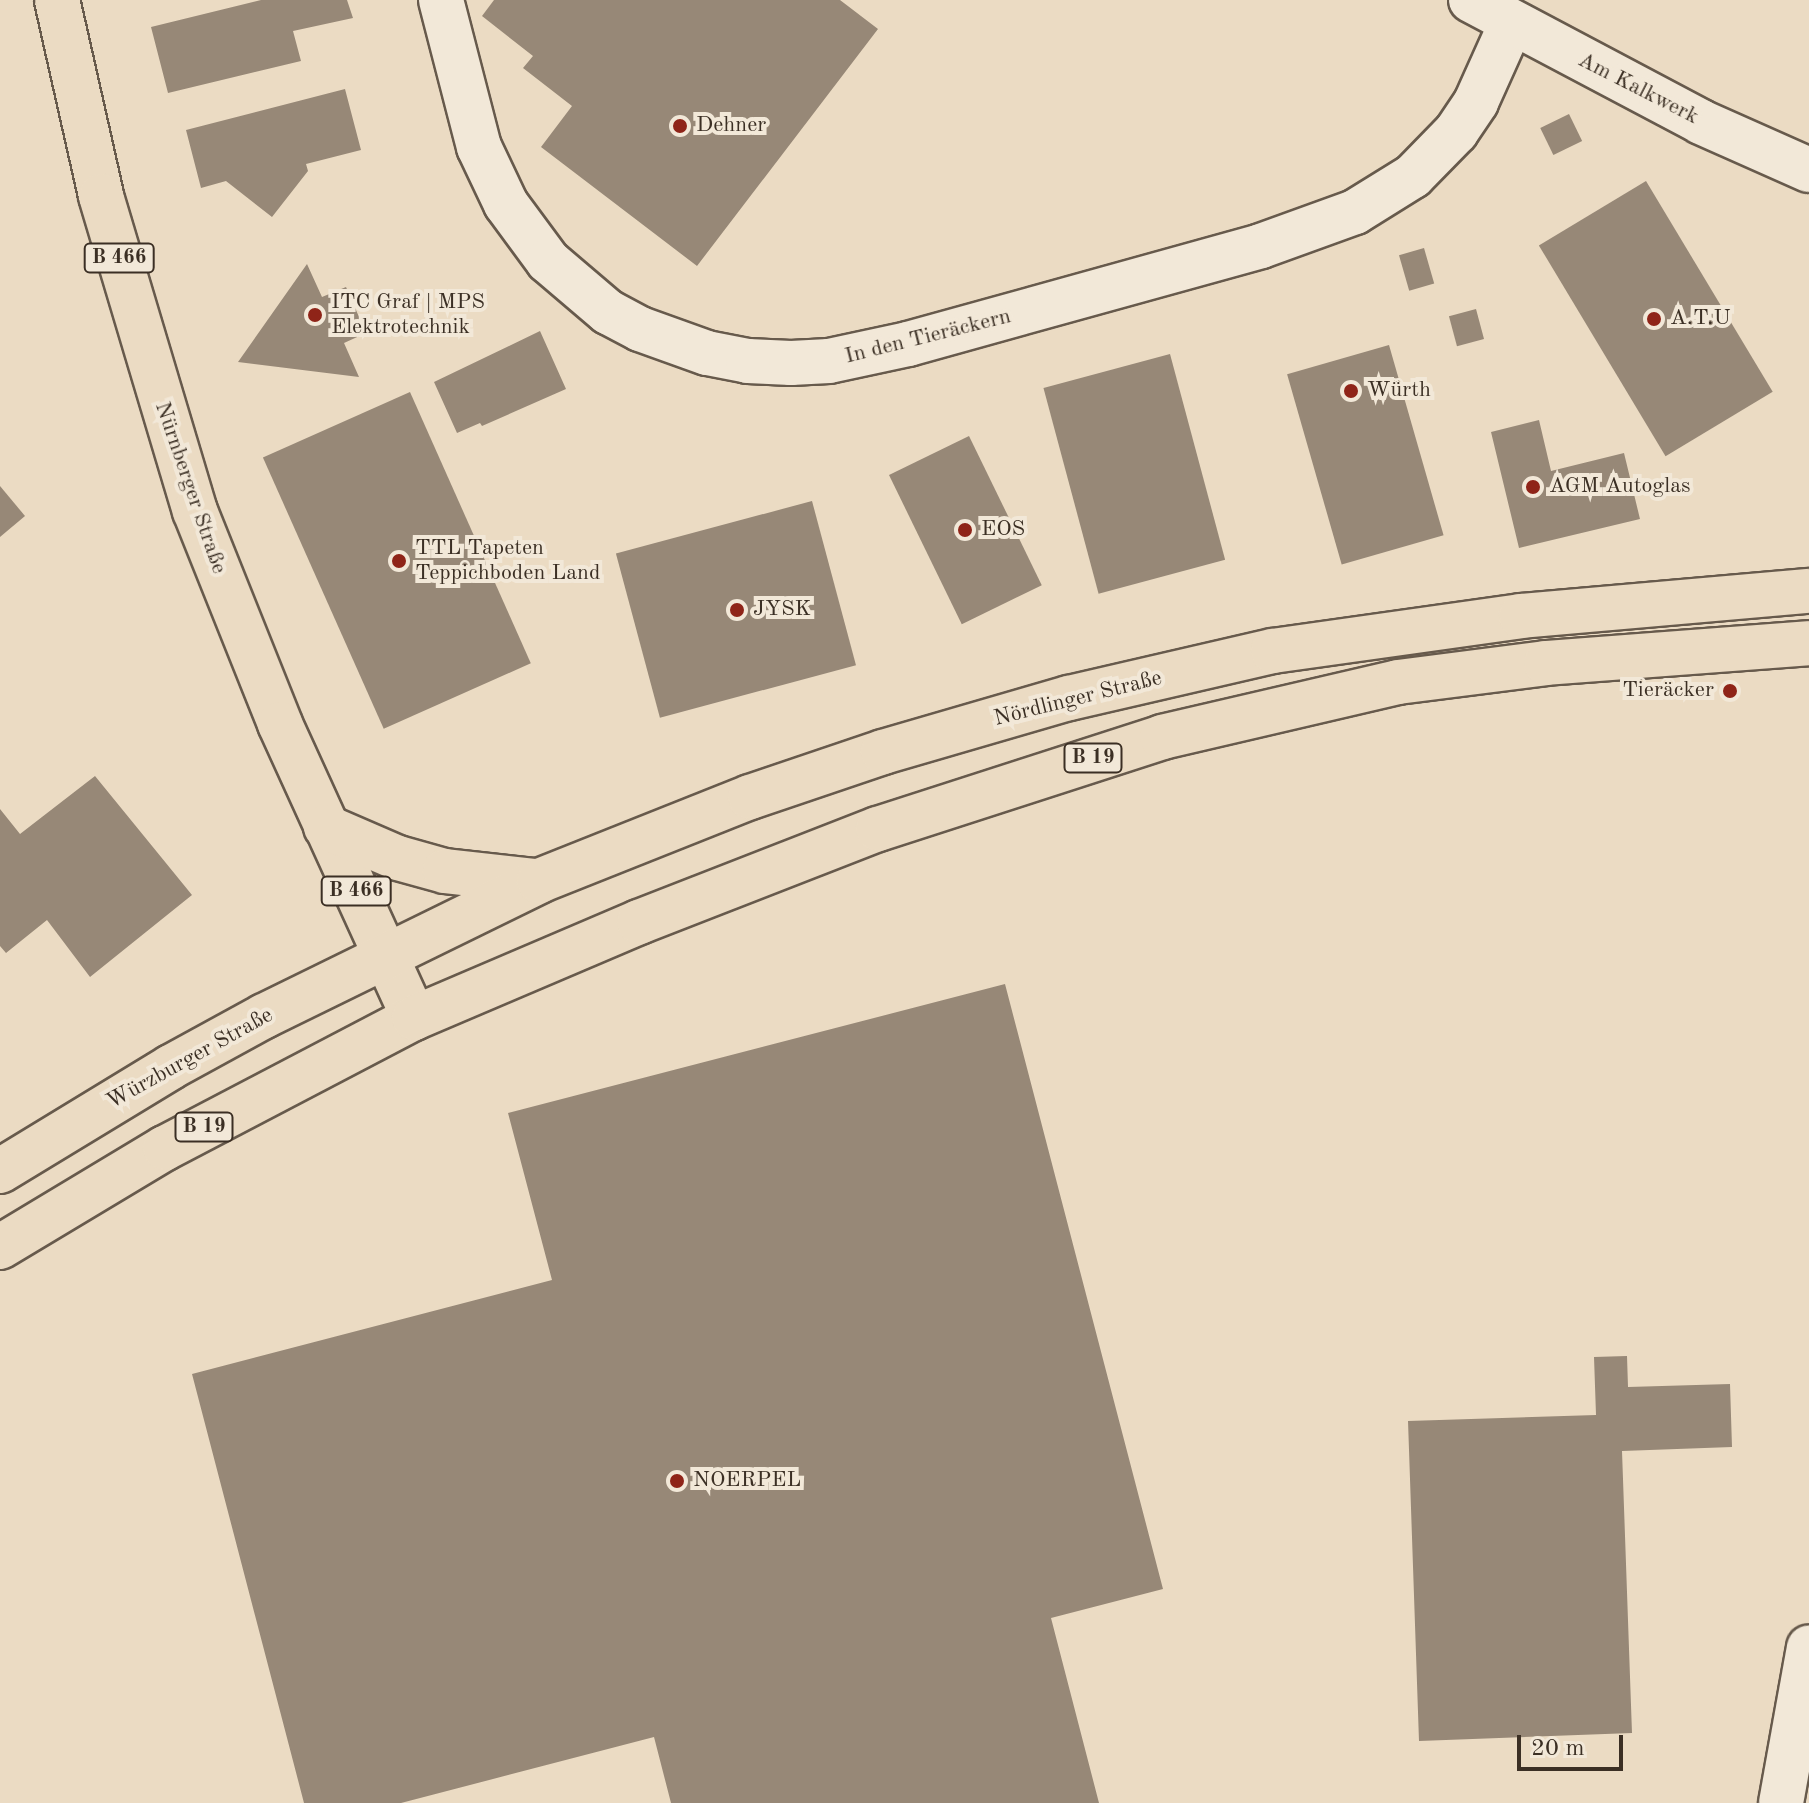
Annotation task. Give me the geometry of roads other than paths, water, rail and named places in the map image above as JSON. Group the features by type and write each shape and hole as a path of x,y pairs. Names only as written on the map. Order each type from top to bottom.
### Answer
{"main road":[{"name":"Nürnberger Straße","path":"57,0 101,196 172,443 243,638 385,956"},
{"name":"Nördlinger Straße","path":"385,956 539,881 750,797 883,752 1069,698 1273,651 1521,616 1809,591"},
{"name":"B 19","path":"0,1247 165,1148 414,1018 639,922 878,829 1162,737 1398,682 1546,663 1809,643"},
{"path":"326,827 398,858 445,871 539,881"},
{"name":"B 466","path":"385,956 414,1018"},
{"name":"Würzburger Straße","path":"0,1171 171,1067 385,956"}],"street":[{"name":"In den Tieräckern","path":"441,0 479,147 506,204 548,261 608,312 640,329 707,353 748,361 791,363 829,361 908,344 1261,246 1355,212 1413,176 1456,132 1476,102 1511,24"},
{"name":"Am Kalkwerk","path":"1471,0 1511,24 1701,122 1809,170"},
{"path":"1781,1803 1803,1708 1809,1647"}],"place":[{"name":"Dehner","path":"680,126"},
{"name":"ITC Graf | MPS Elektrotechnik","path":"315,315"},
{"name":"A.T.U","path":"1654,319"},
{"name":"Würth","path":"1351,391"},
{"name":"AGM Autoglas","path":"1533,487"},
{"name":"EOS","path":"965,530"},
{"name":"TTL Tapeten Teppichboden Land","path":"399,561"},
{"name":"JYSK","path":"737,610"},
{"name":"Tieräcker","path":"1730,691"},
{"name":"NOERPEL","path":"677,1481"}]}
